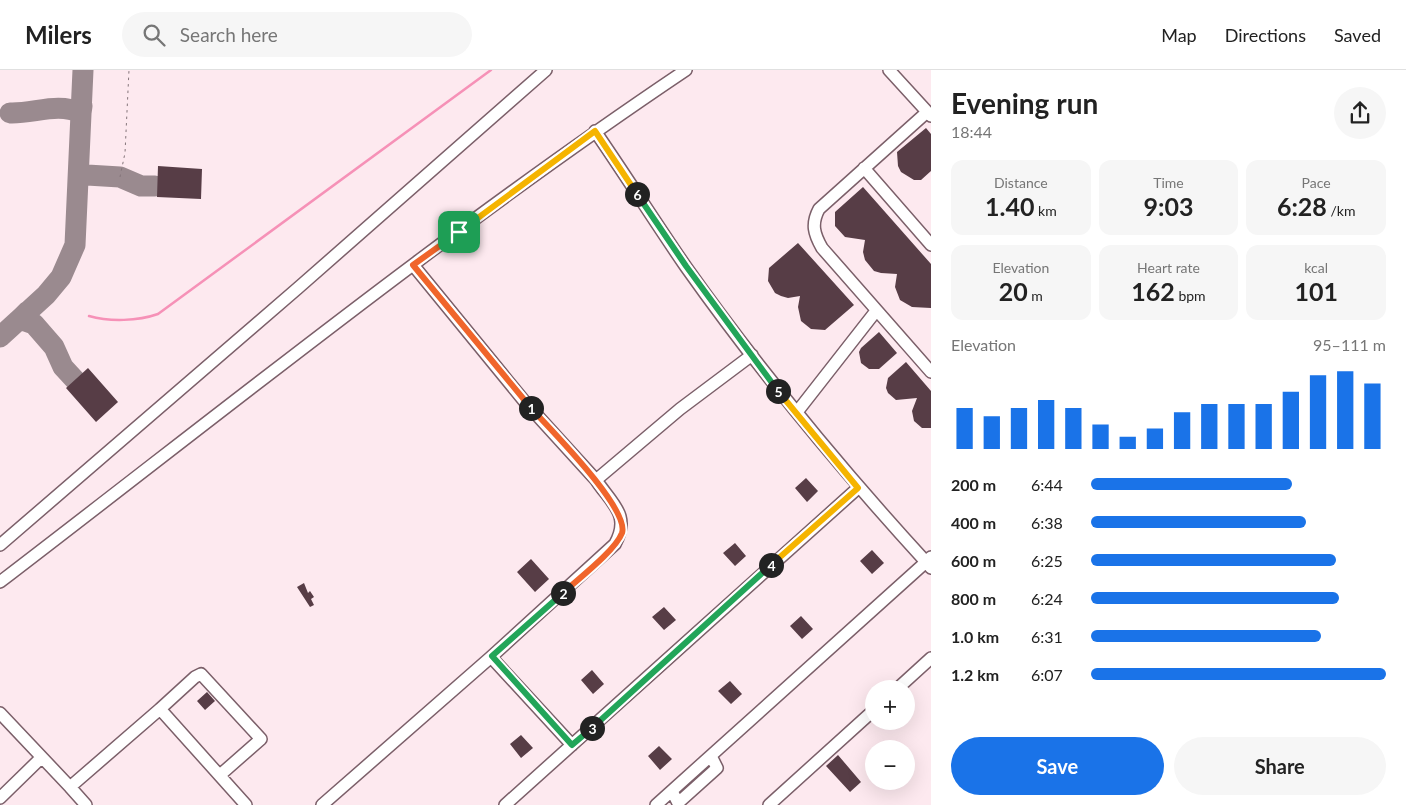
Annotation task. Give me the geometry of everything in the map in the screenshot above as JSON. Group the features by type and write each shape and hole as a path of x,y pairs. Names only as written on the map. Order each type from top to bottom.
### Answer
{"lane":[{"path":"0,545 276,307 546,70"},
{"path":"0,582 413,265 595,131 686,70"},
{"path":"889,70 929,114 864,168 820,209 815,218 814,227 822,248 931,372"},
{"path":"595,131 686,266 752,355 858,488 929,562 656,805"},
{"path":"864,168 931,245"},
{"path":"322,805 492,656 615,544 622,532 623,523 619,512 596,480 525,402 413,265"},
{"path":"797,412 876,311"},
{"path":"596,480 680,409 752,355"},
{"path":"505,805 858,488"},
{"path":"492,656 572,745"},
{"path":"907,680 931,658"},
{"path":"70,787 195,677 201,674 262,739 220,775"},
{"path":"160,709 246,805"},
{"path":"0,713 86,805"},
{"path":"769,805 865,718"},
{"path":"0,798 42,758"}],"path":[{"path":"120,178 125,153 129,70"}],"building":[{"path":"926,128 931,134 931,171 921,180 914,180 901,172 898,166 897,152"},
{"path":"158,166 202,169 201,199 157,197"},
{"path":"863,187 931,264 931,308 912,307 900,300 895,287 897,274 874,271 865,260 863,252 865,240 845,237 835,226 835,212"},
{"path":"798,243 854,305 825,330 811,329 801,321 798,307 800,296 788,298 781,296 775,293 768,281 769,268"},
{"path":"879,332 897,353 879,369 869,369 861,363 859,352"},
{"path":"906,362 931,391 931,428 922,428 914,421 912,411 917,398 896,400 888,393 886,388 888,378"},
{"path":"88,368 118,402 96,422 66,388"},
{"path":"806,478 818,491 807,502 795,488"},
{"path":"735,543 746,556 735,566 723,553"},
{"path":"872,550 884,563 872,574 860,561"},
{"path":"531,559 549,579 535,592 517,572"},
{"path":"304,583 308,593 310,591 314,597 311,599 314,605 310,607 297,587"},
{"path":"664,607 676,620 664,630 652,617"},
{"path":"801,616 813,629 802,639 790,626"},
{"path":"592,670 604,684 593,694 581,680"},
{"path":"730,681 742,694 731,704 718,691"},
{"path":"207,692 215,701 205,710 197,701"},
{"path":"521,735 533,748 521,758 510,744"},
{"path":"659,746 672,759 660,770 648,756"},
{"path":"838,755 861,782 850,792 826,766"}],"waterway":[{"path":"89,316 124,320 158,314 491,70"}],"taxiway":[{"path":"0,337 46,295 61,277 75,245 83,70"},
{"path":"10,113 54,108 63,108 81,113 82,106 76,110"},
{"path":"87,175 120,177 141,186 155,186"},
{"path":"28,311 20,319 34,324 54,347 63,367 75,380"}],"route":[{"path":"595,131 686,266 778,390 858,488 572,745 492,656 615,544 622,532 623,523 619,512 596,480 525,402 413,265 459,232 595,131"}]}
